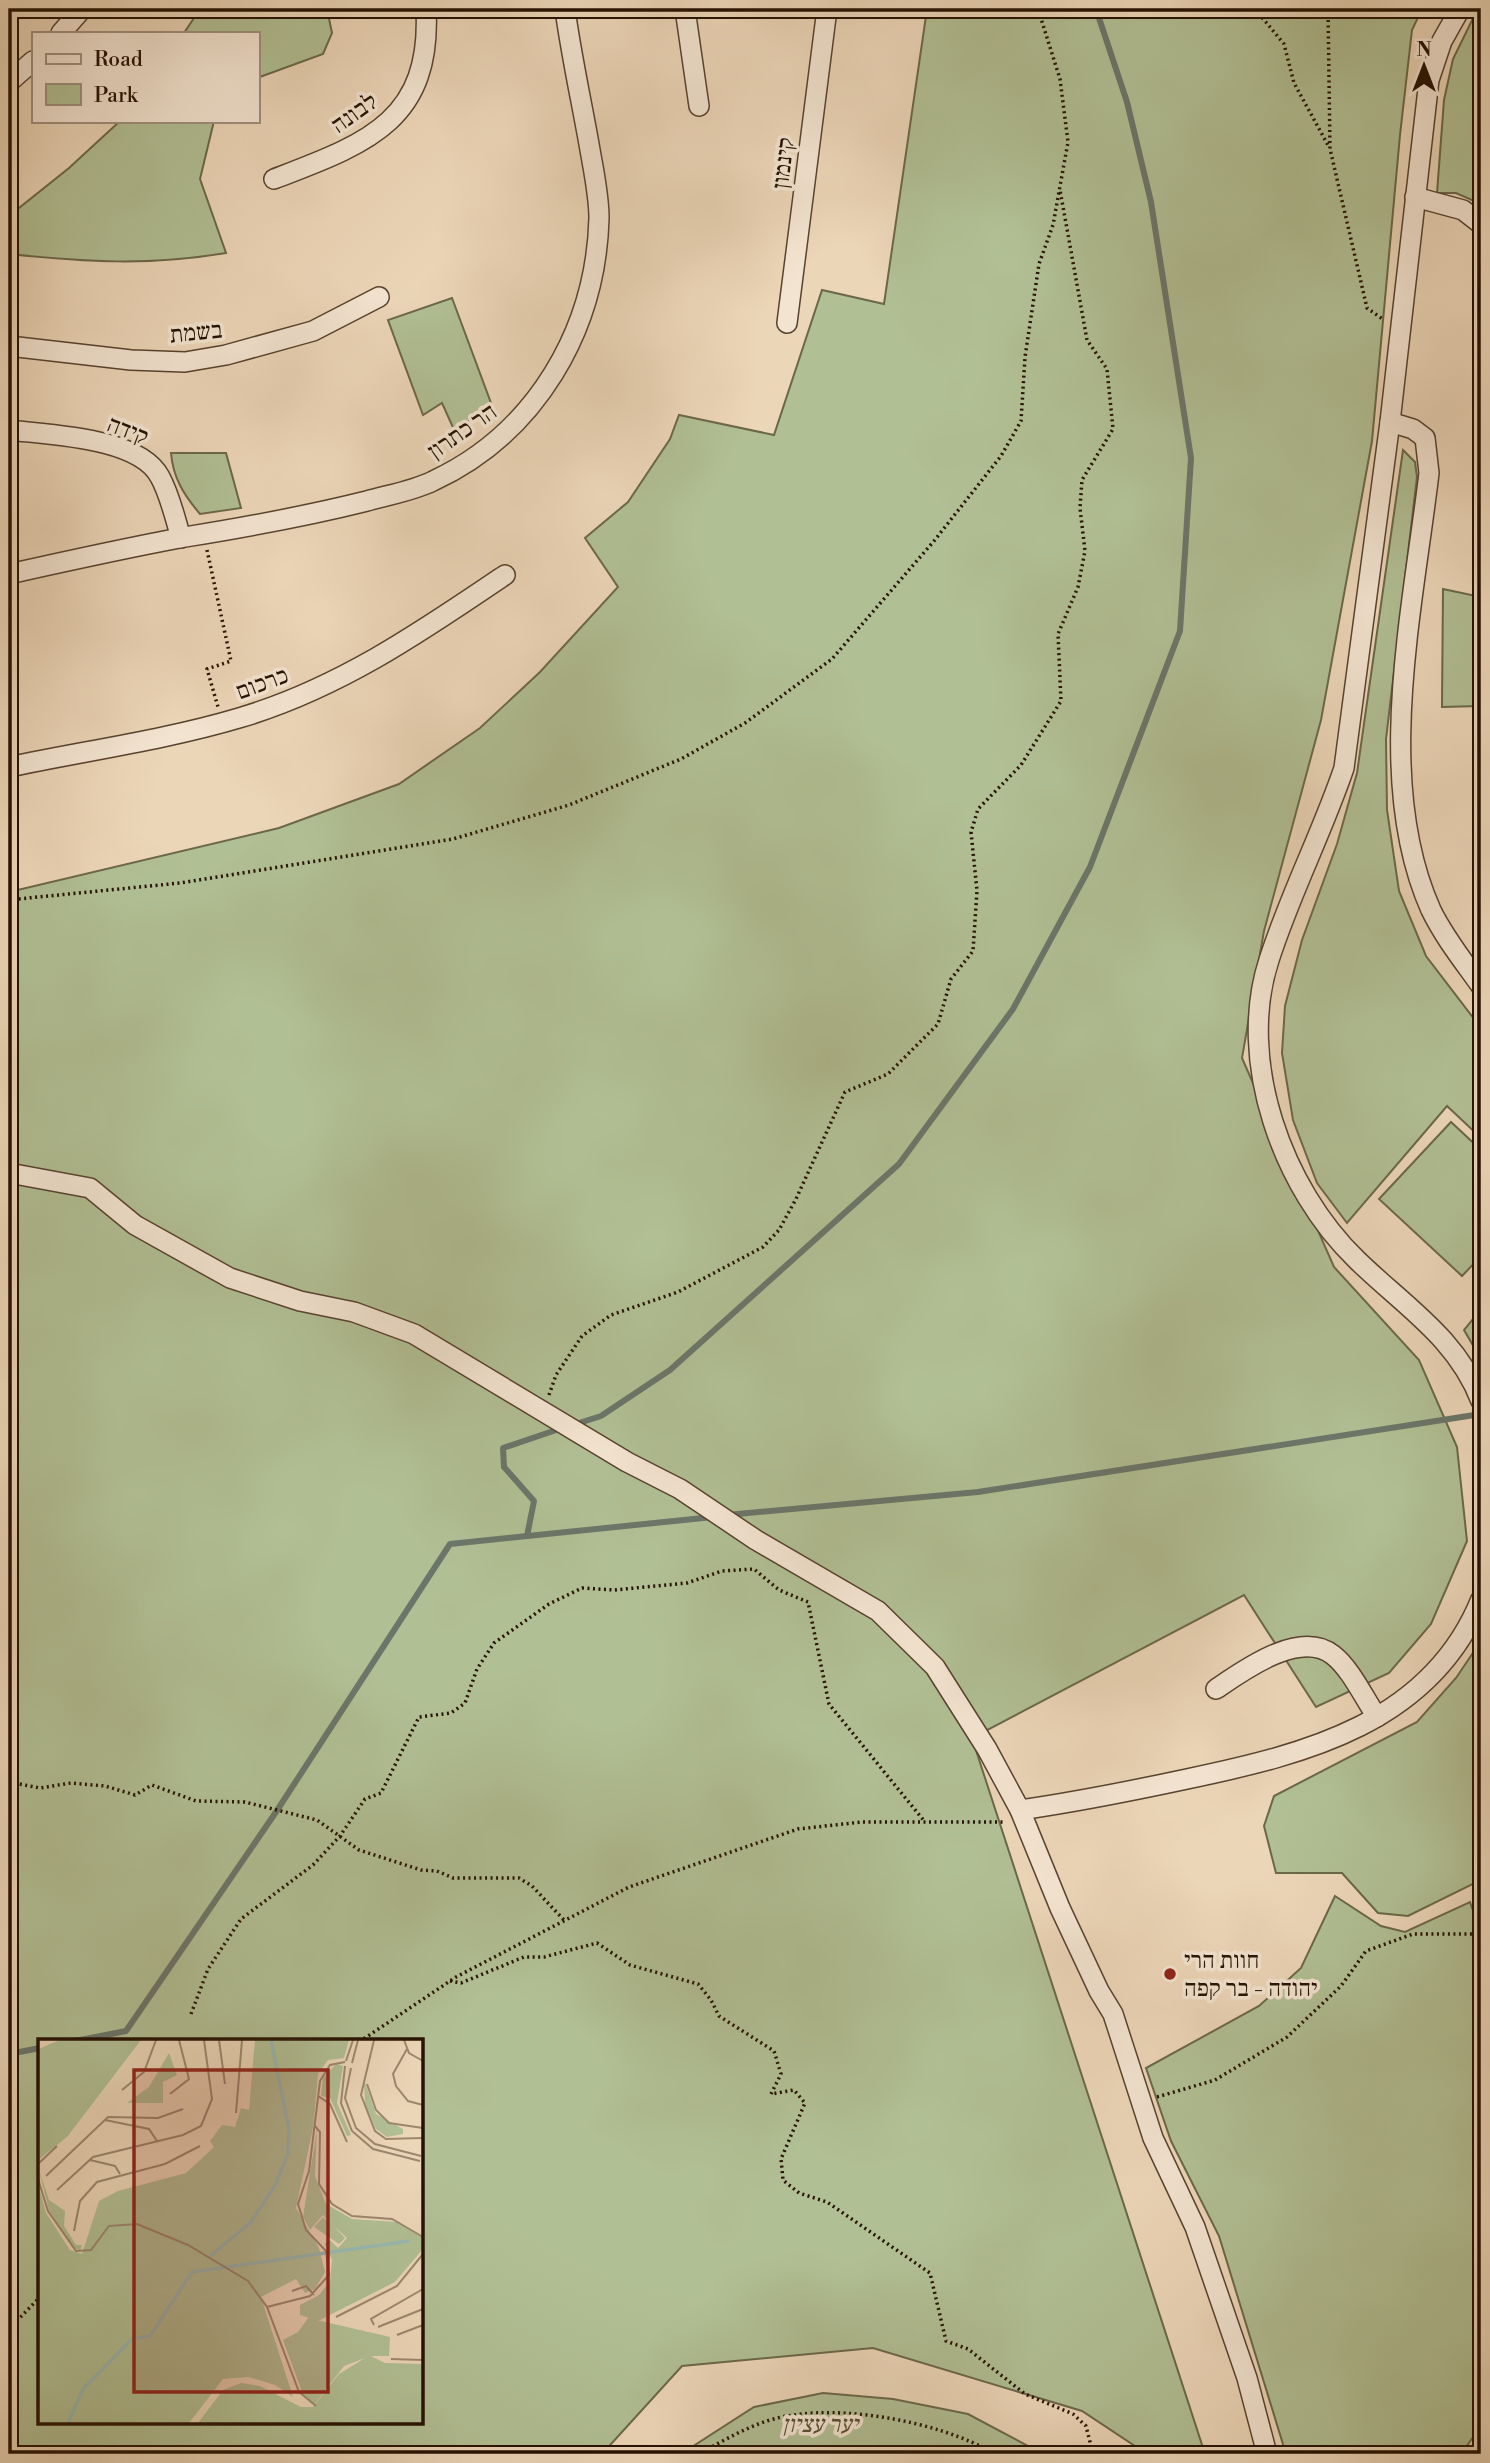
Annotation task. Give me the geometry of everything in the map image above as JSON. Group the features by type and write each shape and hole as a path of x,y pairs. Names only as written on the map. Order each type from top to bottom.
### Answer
{"street":[{"path":"62,32 82,9"},
{"name":"לבונה","path":"274,179 342,153 387,125 408,100 423,64 426,9"},
{"name":"הר כתרון","path":"9,573 181,538 299,518 432,482 473,458 514,428 545,390 584,311 594,267 599,216 565,9"},
{"path":"685,9 699,106"},
{"name":"קינמון","path":"787,323 827,9"},
{"path":"1460,9 1443,41 1429,80 1390,422 1344,768 1328,815 1268,962 1259,1025 1263,1072 1285,1156 1319,1218 1357,1261 1418,1311 1449,1343 1474,1382 1481,1401"},
{"path":"9,82 32,62"},
{"path":"1415,197 1463,211 1481,224"},
{"name":"בשמת","path":"9,346 131,360 185,362 226,355 313,331 379,297"},
{"path":"1390,422 1413,429 1425,438 1429,473 1401,703 1401,765 1409,832 1415,868 1432,912 1481,986"},
{"name":"קידה","path":"9,429 115,446 145,459 159,475 181,538"},
{"name":"כרכום","path":"9,767 222,722 289,700 366,666 505,575"},
{"path":"9,1173 89,1188 135,1224 230,1279 300,1301 354,1312 414,1334 627,1462 680,1489 756,1540 878,1611 934,1667 987,1749 1020,1810 1060,1908 1099,1991 1114,2014 1153,2138 1195,2227 1247,2378 1267,2454"},
{"path":"1020,1810 1091,1799 1297,1753 1353,1731 1398,1705 1442,1666 1472,1621 1481,1599"},
{"path":"1216,1689 1259,1661 1300,1647 1319,1647 1335,1657 1377,1717"}],"path":[{"path":"9,904 18,899 180,883 453,839 569,805 681,758 745,723 832,659 934,541 1000,456 1021,421 1025,357 1039,264 1053,225 1068,142 1062,91 1038,9"},
{"path":"1255,9 1284,44 1294,83 1329,149"},
{"path":"1328,9 1329,149 1352,256 1367,308 1400,331"},
{"path":"543,1411 556,1375 582,1336 611,1315 678,1292 763,1247 779,1230 845,1092 888,1074 939,1024 950,979 973,951 977,891 971,832 978,808 1021,765 1061,701 1058,634 1078,587 1085,551 1080,508 1082,480 1113,429 1107,369 1087,340 1059,185"},
{"path":"203,534 231,661 208,669 222,722"},
{"path":"191,2014 208,1969 241,1919 313,1865 340,1836 365,1799 381,1793 419,1717 451,1713 465,1703 477,1669 494,1643 549,1604 582,1588 614,1590 687,1583 722,1571 754,1569 779,1590 808,1602 829,1704 925,1822"},
{"path":"9,1782 40,1788 71,1783 105,1786 135,1794 152,1785 196,1801 245,1802 317,1820 359,1850 453,1878 519,1878 532,1886 564,1920"},
{"path":"361,2039 450,1981 629,1887 798,1829 862,1822 1004,1823 1020,1810"},
{"path":"1142,2102 1215,2080 1287,2038 1341,1986 1366,1951 1413,1934 1481,1934"},
{"path":"450,1981 461,1983 524,1957 544,1957 597,1943 630,1965 698,1984 719,2016 774,2051 781,2074 771,2094 794,2090 805,2103 781,2160 783,2180 799,2193 827,2202 930,2273 946,2341 968,2349 1026,2394 1073,2414 1086,2426 1093,2454"},
{"path":"9,2329 38,2299"},
{"path":"698,2454 762,2422 820,2412 908,2421 970,2439 995,2454"},
{"path":"1477,2454 1481,2449"}],"green space":[{"path":"200,9 327,9 332,33 323,54 259,77 259,32 185,32"},
{"path":"927,9 1422,9 1412,30 1372,441 1321,720 1264,931 1242,1058 1334,1267 1419,1360 1457,1447 1467,1541 1431,1624 1389,1673 1316,1707 1244,1595 972,1738 1205,2454 1147,2454 1082,2411 873,2348 682,2366 602,2454 9,2454 9,892 279,828 399,784 480,728 540,672 618,587 585,538 628,502 670,439 679,415 774,435 822,290 884,304"},
{"path":"1481,9 1481,204 1456,193 1437,193 1444,100 1453,59 1477,10"},
{"path":"119,122 214,122 200,179 226,253 144,261 9,254 9,216 69,168"},
{"path":"452,298 491,403 455,432 442,403 423,415 388,320"},
{"path":"1403,450 1415,462 1417,477 1386,739 1387,810 1399,891 1426,956 1481,1028 1481,1138 1447,1106 1347,1223 1317,1183 1293,1120 1282,1053 1285,1006 1302,940 1337,844 1357,773"},
{"path":"171,453 226,453 241,508 200,514 180,486"},
{"path":"1443,589 1481,597 1481,706 1442,707"},
{"path":"1451,1122 1481,1150 1481,1256 1462,1276 1379,1199"},
{"path":"1481,1309 1481,1359 1464,1330"},
{"path":"1481,1641 1481,1880 1408,1916 1378,1913 1342,1873 1276,1873 1264,1826 1274,1796 1417,1722 1456,1678"},
{"path":"1335,1896 1381,1926 1405,1932 1470,1902 1477,1922 1481,1925 1481,2426 1461,2454 1286,2454 1219,2236 1171,2141 1146,2068 1259,2006 1301,1968"},
{"name":"יער עציון","path":"823,2393 893,2399 968,2414 1043,2454 681,2454 754,2407"}],"waterway":[{"path":"573,1425 601,1416 670,1370 899,1164 1013,1009 1090,867 1180,631 1191,458 1151,202 1127,102 1096,9"},
{"path":"727,1515 978,1492 1481,1414"},
{"path":"527,1536 534,1501 504,1467 503,1448 562,1428"},
{"path":"85,2039 126,2031 276,1812 450,1544 713,1517"},
{"path":"9,2054 38,2048"}],"place":[{"name":"חוות הרי יהודה - בר קפה","path":"1170,1974"}]}
